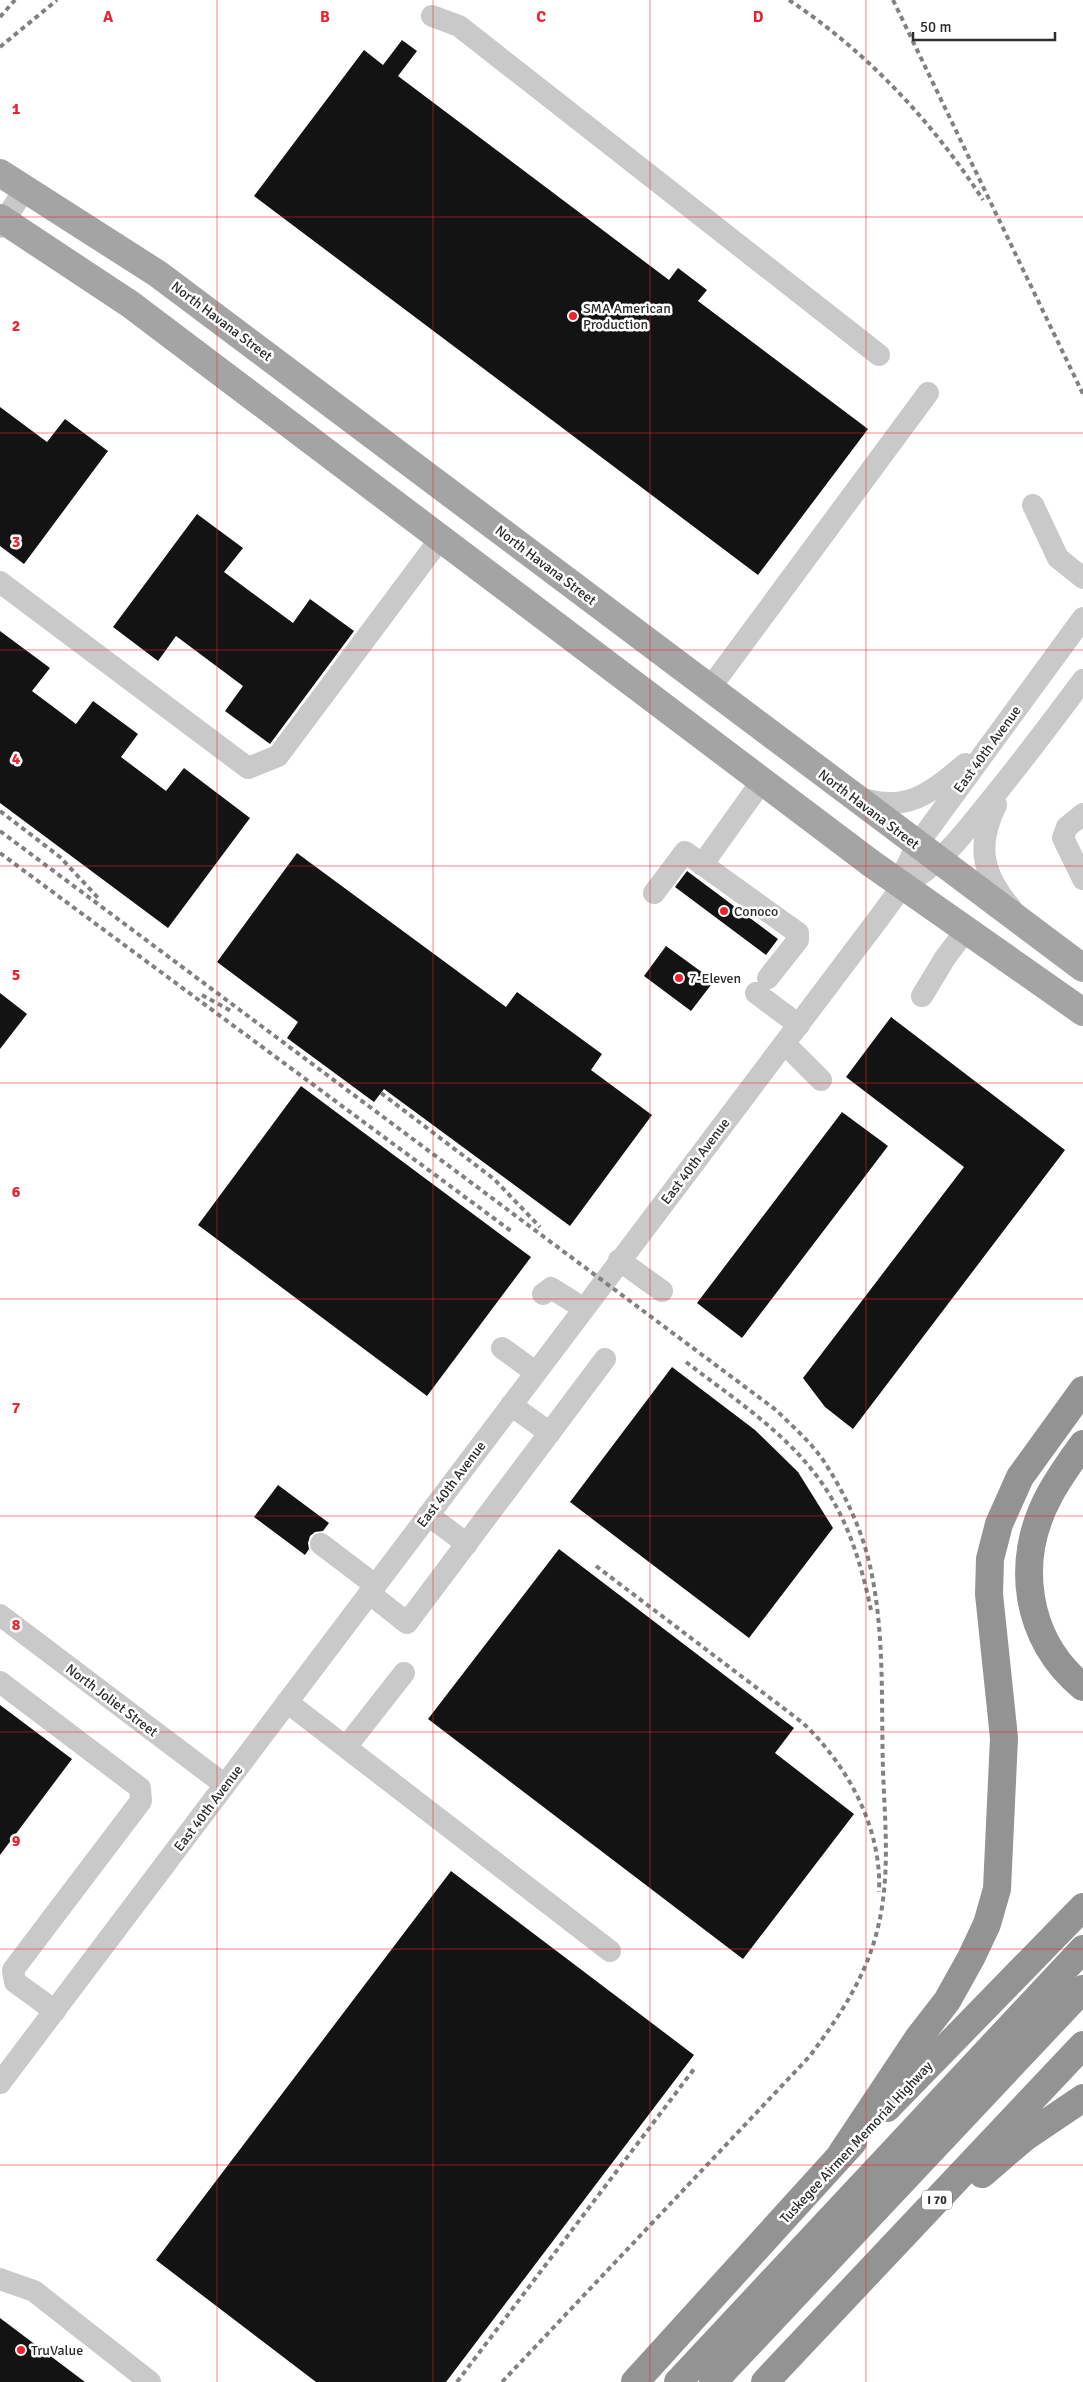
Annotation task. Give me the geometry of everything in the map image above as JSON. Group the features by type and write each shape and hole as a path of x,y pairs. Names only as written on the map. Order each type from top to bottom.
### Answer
{"highway":[{"path":"841,2154 919,2037 947,2001 987,1924 997,1889 1004,1738 989,1594 990,1559 999,1524 1020,1478 1083,1390"},
{"path":"1083,1444 1059,1479 1041,1514 1031,1552 1029,1572 1030,1596 1035,1618 1043,1639 1054,1659 1068,1675 1083,1687"},
{"name":"Tuskegee Airmen Memorial Highway","path":"635,2382 841,2154 1083,1907"},
{"path":"678,2382 1083,1950"},
{"path":"714,2382 1083,1989"},
{"name":"I 70","path":"765,2382 1083,2045"},
{"path":"791,2356 962,2191 1024,2138 1083,2098"}],"main road":[{"name":"North Havana Street","path":"0,173 158,274 1083,968"},
{"path":"2,222 130,304 265,404 300,434 762,782 903,886 1083,1012"}],"street":[{"path":"432,16 459,26 879,355"},
{"path":"2,222 25,190"},
{"path":"710,688 928,393"},
{"path":"1033,505 1058,558 1083,578"},
{"path":"0,582 248,768 278,756 440,539"},
{"name":"East 40th Avenue","path":"0,2083 903,886 920,877 928,853 994,738 1083,618"},
{"name":"East 40th Avenue","path":"928,853 1013,773 1081,688"},
{"path":"849,793 881,803 894,804 918,797 945,781 994,738"},
{"path":"1013,773 988,820 983,847 988,873 996,887 1029,929"},
{"path":"702,865 762,782"},
{"path":"1083,814 1067,827 1063,838 1083,879"},
{"path":"654,893 683,853 686,852 798,933 798,940 762,986 799,1025"},
{"path":"922,996 945,958 966,930"},
{"path":"785,1044 821,1080"},
{"path":"619,1260 662,1290"},
{"path":"543,1294 551,1288 583,1308"},
{"path":"502,1348 535,1372"},
{"path":"321,1544 407,1623 606,1359"},
{"path":"511,1405 550,1433"},
{"path":"428,1515 466,1544"},
{"name":"North Joliet Street","path":"0,1615 225,1785"},
{"path":"346,1747 404,1673"},
{"path":"0,1682 140,1788 141,1801 13,1970 15,1982 55,2010"},
{"path":"287,1702 610,1951"},
{"path":"0,2279 34,2291 150,2382"}],"building":[{"path":"402,40 417,51 398,76 669,280 678,268 707,290 698,301 868,429 758,575 254,196 364,50 383,65"},
{"path":"0,407 47,442 65,419 108,451 24,564 0,546"},
{"path":"197,514 243,548 224,572 293,623 310,599 354,631 270,744 225,711 243,686 176,636 158,661 113,627"},
{"path":"0,631 50,668 32,691 76,724 93,701 138,734 121,757 166,791 184,768 250,818 168,928 0,803"},
{"path":"297,853 506,1007 517,992 602,1054 591,1070 652,1115 570,1226 384,1089 374,1102 287,1038 298,1022 217,962"},
{"name":"Conoco","path":"687,871 778,939 766,955 675,887"},
{"name":"7-Eleven","path":"666,946 714,981 691,1011 644,976"},
{"path":"0,993 27,1014 0,1049"},
{"path":"891,1017 1065,1150 853,1429 825,1407 803,1378 964,1167 846,1077"},
{"path":"301,1086 531,1257 427,1396 198,1225"},
{"path":"842,1112 888,1146 742,1338 697,1303"},
{"path":"672,1367 755,1430 798,1472 833,1528 749,1638 570,1502"},
{"path":"278,1485 329,1523 323,1531 315,1532 310,1536 309,1549 305,1555 254,1517"},
{"path":"559,1549 794,1728 775,1753 854,1814 743,1959 428,1719"},
{"path":"0,1705 72,1759 0,1855"},
{"path":"451,1871 694,2055 446,2382 316,2382 156,2260"},
{"name":"TruValue","path":"0,2318 85,2382 0,2382"}],"railway":[{"path":"0,17 15,0"},
{"path":"0,47 57,0"},
{"path":"789,0 845,42 896,90 942,143 983,200"},
{"path":"893,0 1083,394"},
{"path":"0,811 60,857 100,900"},
{"path":"0,831 776,1410 808,1442 825,1463 846,1500 858,1526 867,1553 875,1591 880,1642 886,1853 881,1915 871,1952 857,1984 830,2029 809,2057 502,2382"},
{"path":"0,853 511,1231"},
{"path":"202,995 233,1012"},
{"path":"381,1093 494,1179 540,1227"},
{"path":"686,1362 766,1423 785,1440 818,1478 832,1499 851,1539 871,1610"},
{"path":"596,1566 803,1723 819,1740 848,1778 868,1822 875,1845 879,1892"},
{"path":"457,2382 694,2069"}],"place":[{"name":"SMA American Production","path":"573,316"},
{"name":"Conoco","path":"724,911"},
{"name":"7-Eleven","path":"679,978"},
{"name":"TruValue","path":"21,2350"}]}
